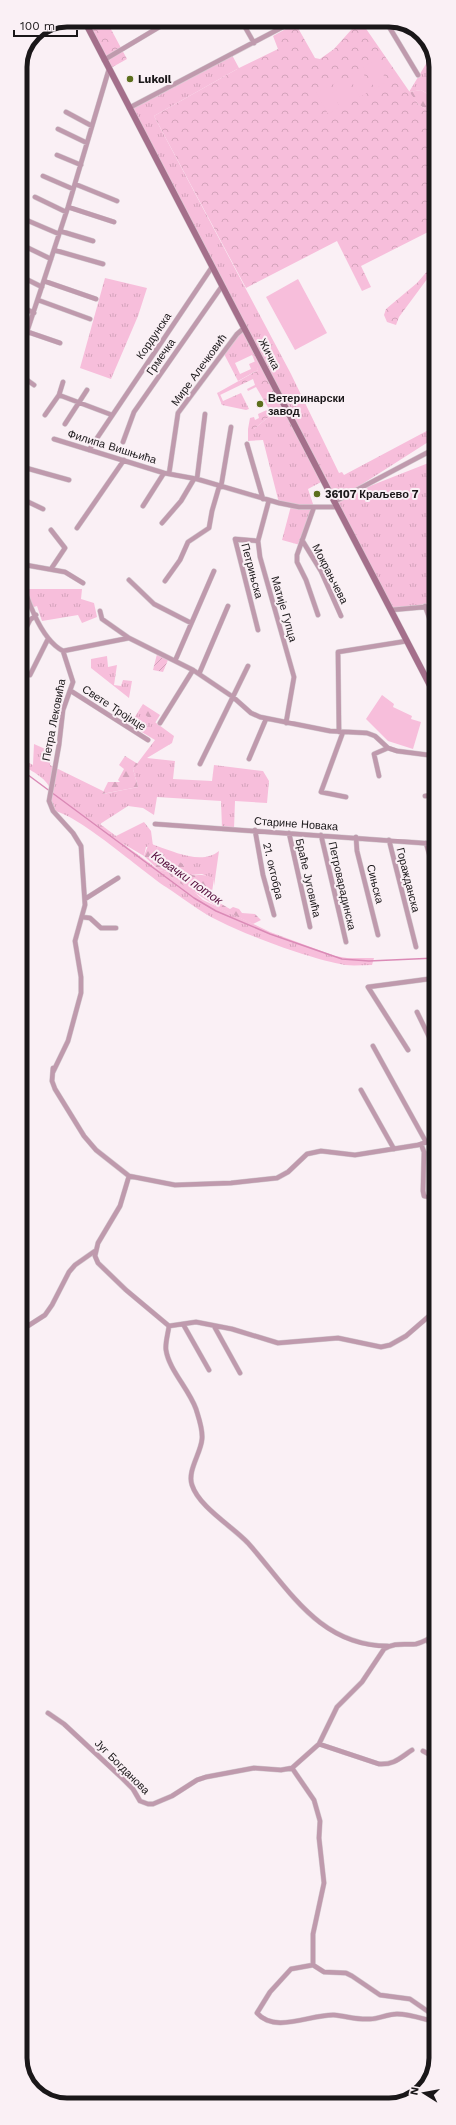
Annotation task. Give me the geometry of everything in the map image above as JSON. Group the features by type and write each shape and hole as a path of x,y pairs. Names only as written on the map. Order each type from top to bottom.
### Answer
{"main road":[{"name":"Жичка","path":"88,27 429,684"}],"street":[{"path":"245,27 254,43"},
{"path":"129,108 283,27"},
{"path":"389,27 418,75"},
{"path":"104,60 156,28"},
{"path":"60,343 28,333 81,165 109,69"},
{"path":"66,112 92,126"},
{"path":"58,129 87,143"},
{"path":"57,155 81,165"},
{"path":"43,176 118,201"},
{"path":"34,197 66,212"},
{"path":"68,207 114,222"},
{"path":"27,219 60,233 94,241"},
{"path":"27,248 51,260"},
{"path":"54,250 103,264"},
{"name":"Кордунска","path":"89,450 212,267"},
{"path":"27,280 42,287"},
{"path":"44,281 96,299"},
{"name":"Грмечка","path":"123,442 134,412 222,286"},
{"path":"38,300 90,319"},
{"path":"27,310 34,313"},
{"name":"Мире Алечковић","path":"167,474 178,413 237,334 244,328"},
{"path":"27,380 34,385"},
{"path":"45,415 59,395 63,382"},
{"path":"65,424 87,390"},
{"path":"59,395 112,415"},
{"path":"162,523 181,501 196,479 205,414"},
{"path":"165,581 180,560 188,542 209,528 212,511 220,487 231,427"},
{"name":"Филипа Вишњића","path":"54,439 167,474 196,479 263,499 299,507 336,505"},
{"path":"247,444 263,499"},
{"path":"336,505 429,452"},
{"path":"78,528 124,460"},
{"path":"27,468 69,480"},
{"name":"Филипа Вишњића","path":"143,506 167,474"},
{"name":"Матије Гупца","path":"269,500 258,541 260,557 294,677 286,723"},
{"path":"27,502 44,510"},
{"name":"Мокрањчева","path":"314,507 297,555 298,562 318,615"},
{"path":"51,530 65,548 51,569"},
{"name":"Петрињска","path":"258,541 235,539 258,630"},
{"name":"Мокрањчева","path":"302,540 321,571 341,616"},
{"path":"27,565 65,572 83,582"},
{"path":"176,661 214,571"},
{"path":"130,580 154,604 191,623"},
{"path":"27,596 48,639 54,646 63,651 128,638"},
{"path":"199,674 228,606"},
{"path":"425,606 429,617"},
{"path":"391,610 429,606"},
{"path":"100,611 102,619 128,638 193,670 233,697 251,713 266,719 286,723 341,732 371,735 388,748 396,751 429,755"},
{"path":"27,626 30,620 36,615"},
{"path":"30,675 48,639"},
{"path":"346,797 321,792 341,732 338,652 407,642"},
{"name":"Петра Лековића","path":"63,651 73,679 71,691 63,710 59,745 49,798 53,811 73,833 81,846 85,899"},
{"path":"200,764 248,666"},
{"path":"160,723 193,670"},
{"name":"Свете Тројице","path":"71,691 148,740"},
{"path":"249,759 266,719"},
{"path":"379,776 374,754 388,748"},
{"path":"425,796 429,796"},
{"name":"Старине Новака","path":"155,824 429,843"},
{"name":"21. октобра","path":"255,830 262,867 274,915"},
{"name":"Браће Југовића","path":"289,833 310,927"},
{"name":"Петроварадинска","path":"321,835 346,942"},
{"name":"Сињска","path":"356,837 357,852 378,935"},
{"name":"Горажданска","path":"389,840 416,947"},
{"path":"426,843 429,853"},
{"path":"118,878 85,899 75,941 82,993 68,1041 53,1071 55,1089 84,1136 96,1150 129,1176 175,1185 231,1183 276,1178 288,1172 307,1154 320,1151 355,1155 421,1144 429,1141"},
{"path":"82,916 90,918 101,928 116,928"},
{"path":"408,1050 368,987 429,979"},
{"path":"417,1012 429,1037"},
{"path":"373,1046 426,1142"},
{"path":"361,1090 394,1149"},
{"path":"421,1144 424,1152 423,1191 424,1196 429,1197"},
{"path":"27,1326 45,1314 69,1272 75,1265 95,1251 120,1206 129,1176"},
{"path":"95,1251 98,1263 131,1295 169,1326 196,1322 278,1343 338,1338 381,1347 390,1345 406,1336 429,1316"},
{"path":"183,1324 209,1370"},
{"path":"169,1326 166,1350 170,1361 189,1393 201,1426 202,1438 191,1476 191,1483 196,1495 248,1543 266,1566 300,1604 323,1626 338,1635 358,1643 389,1646 415,1644 427,1640 429,1643"},
{"path":"214,1326 240,1373"},
{"path":"313,1965 313,1934 324,1883 320,1821 314,1800 292,1768 319,1744 338,1707 362,1682 381,1652 389,1646"},
{"name":"Југ Богданова","path":"48,1713 64,1724 129,1785 140,1801 148,1804 172,1796 197,1780 206,1777 254,1768 281,1770 292,1768"},
{"path":"319,1744 379,1764 387,1765 401,1758 412,1750"},
{"path":"424,1751 429,1754"},
{"path":"429,2012 410,1999 380,1995 346,1973 324,1972 313,1965 291,1970 270,1992 257,2013 265,2019 280,2022 334,2015 351,2020 371,2019 398,2014 429,2021"}],"green space":[{"path":"88,27 110,27 127,59 109,69"},
{"path":"289,27 298,28 315,58 320,59 334,49 354,27 365,27 418,104 429,111 429,232 361,266 371,287 362,291 337,241 246,288 154,116 239,68 278,49 273,36"},
{"path":"232,55 239,68 154,116 291,374 339,473 342,472 344,475 429,430 429,441 342,497 429,463 429,607 391,610 323,481 308,489 314,507 300,545 282,540 291,506 279,503 263,440 248,441 248,429 254,429 266,419 285,409 258,355 253,357 252,355 235,363 240,374 251,369 249,364 256,361 258,370 238,381 223,352 244,329 129,108"},
{"path":"376,60 387,82 375,89 363,67"},
{"path":"428,60 429,95 421,90 409,92"},
{"path":"361,69 372,90 360,97 348,75"},
{"path":"345,77 356,99 344,105 333,84"},
{"path":"329,86 340,107 328,114 316,92"},
{"path":"421,90 429,95 429,111 418,104 409,92"},
{"path":"429,269 429,276 399,317 396,325 387,322 384,315 386,309 417,283"},
{"path":"105,278 147,288 138,316 111,379 80,368"},
{"path":"298,279 327,333 295,350 266,297"},
{"path":"258,354 285,408 266,419 254,429 248,429 250,418 254,417 255,420 259,418 258,414 269,409 256,387 248,391 247,389 255,385 253,379 220,395 219,392 258,370 253,357"},
{"path":"219,392 223,401 241,393 249,409 246,410 222,405 217,393"},
{"path":"27,589 82,589 81,599 94,603 97,617 82,623 78,615 42,621 37,606 31,608 27,595"},
{"path":"157,654 168,660 163,672 153,670"},
{"path":"107,656 108,667 117,665 114,685 121,686 123,680 132,681 129,698 91,668 91,659"},
{"path":"382,695 394,704 393,707 412,716 411,719 421,722 413,749 388,741 366,719"},
{"path":"143,704 160,715 155,723 143,713 141,707"},
{"path":"141,707 148,717 174,736 172,743 147,758 175,761 173,779 212,781 214,765 263,771 269,781 267,803 235,801 234,829 222,828 221,801 157,797 154,815 143,808 128,806 100,824 116,836 144,822 151,831 153,846 146,847 144,856 122,843 159,870 168,872 172,878 191,889 203,900 270,932 335,956 347,958 374,958 372,965 345,965 315,958 264,940 219,921 198,909 166,887 77,821 53,811 51,806 51,792 48,785 37,774 27,768 27,762 33,765 34,744 52,752 50,765 103,791 103,794 138,787 133,769 155,740 130,725"},
{"path":"125,756 138,764 133,769 138,787 102,794 108,782 120,782 118,780 124,769 119,765"},
{"path":"149,843 157,846 159,856 165,861 172,858 183,864 186,870 192,875 204,875 214,879 211,898 230,909 233,907 239,909 242,913 255,914 261,920 253,924 219,908 172,878 168,872 159,870 144,856"},
{"path":"157,846 180,854 197,857 205,857 219,851 214,886 214,879 202,874 190,875 186,873 183,864 160,858 158,855"}],"waterway":[{"name":"Ковачки поток","path":"27,774 194,898 216,911 270,934 342,959 369,961 429,958"}],"place":[{"name":"Lukoil","path":"130,79"},
{"name":"Ветеринарски завод","path":"260,404"},
{"name":"36107 Краљево 7","path":"317,494"}]}
